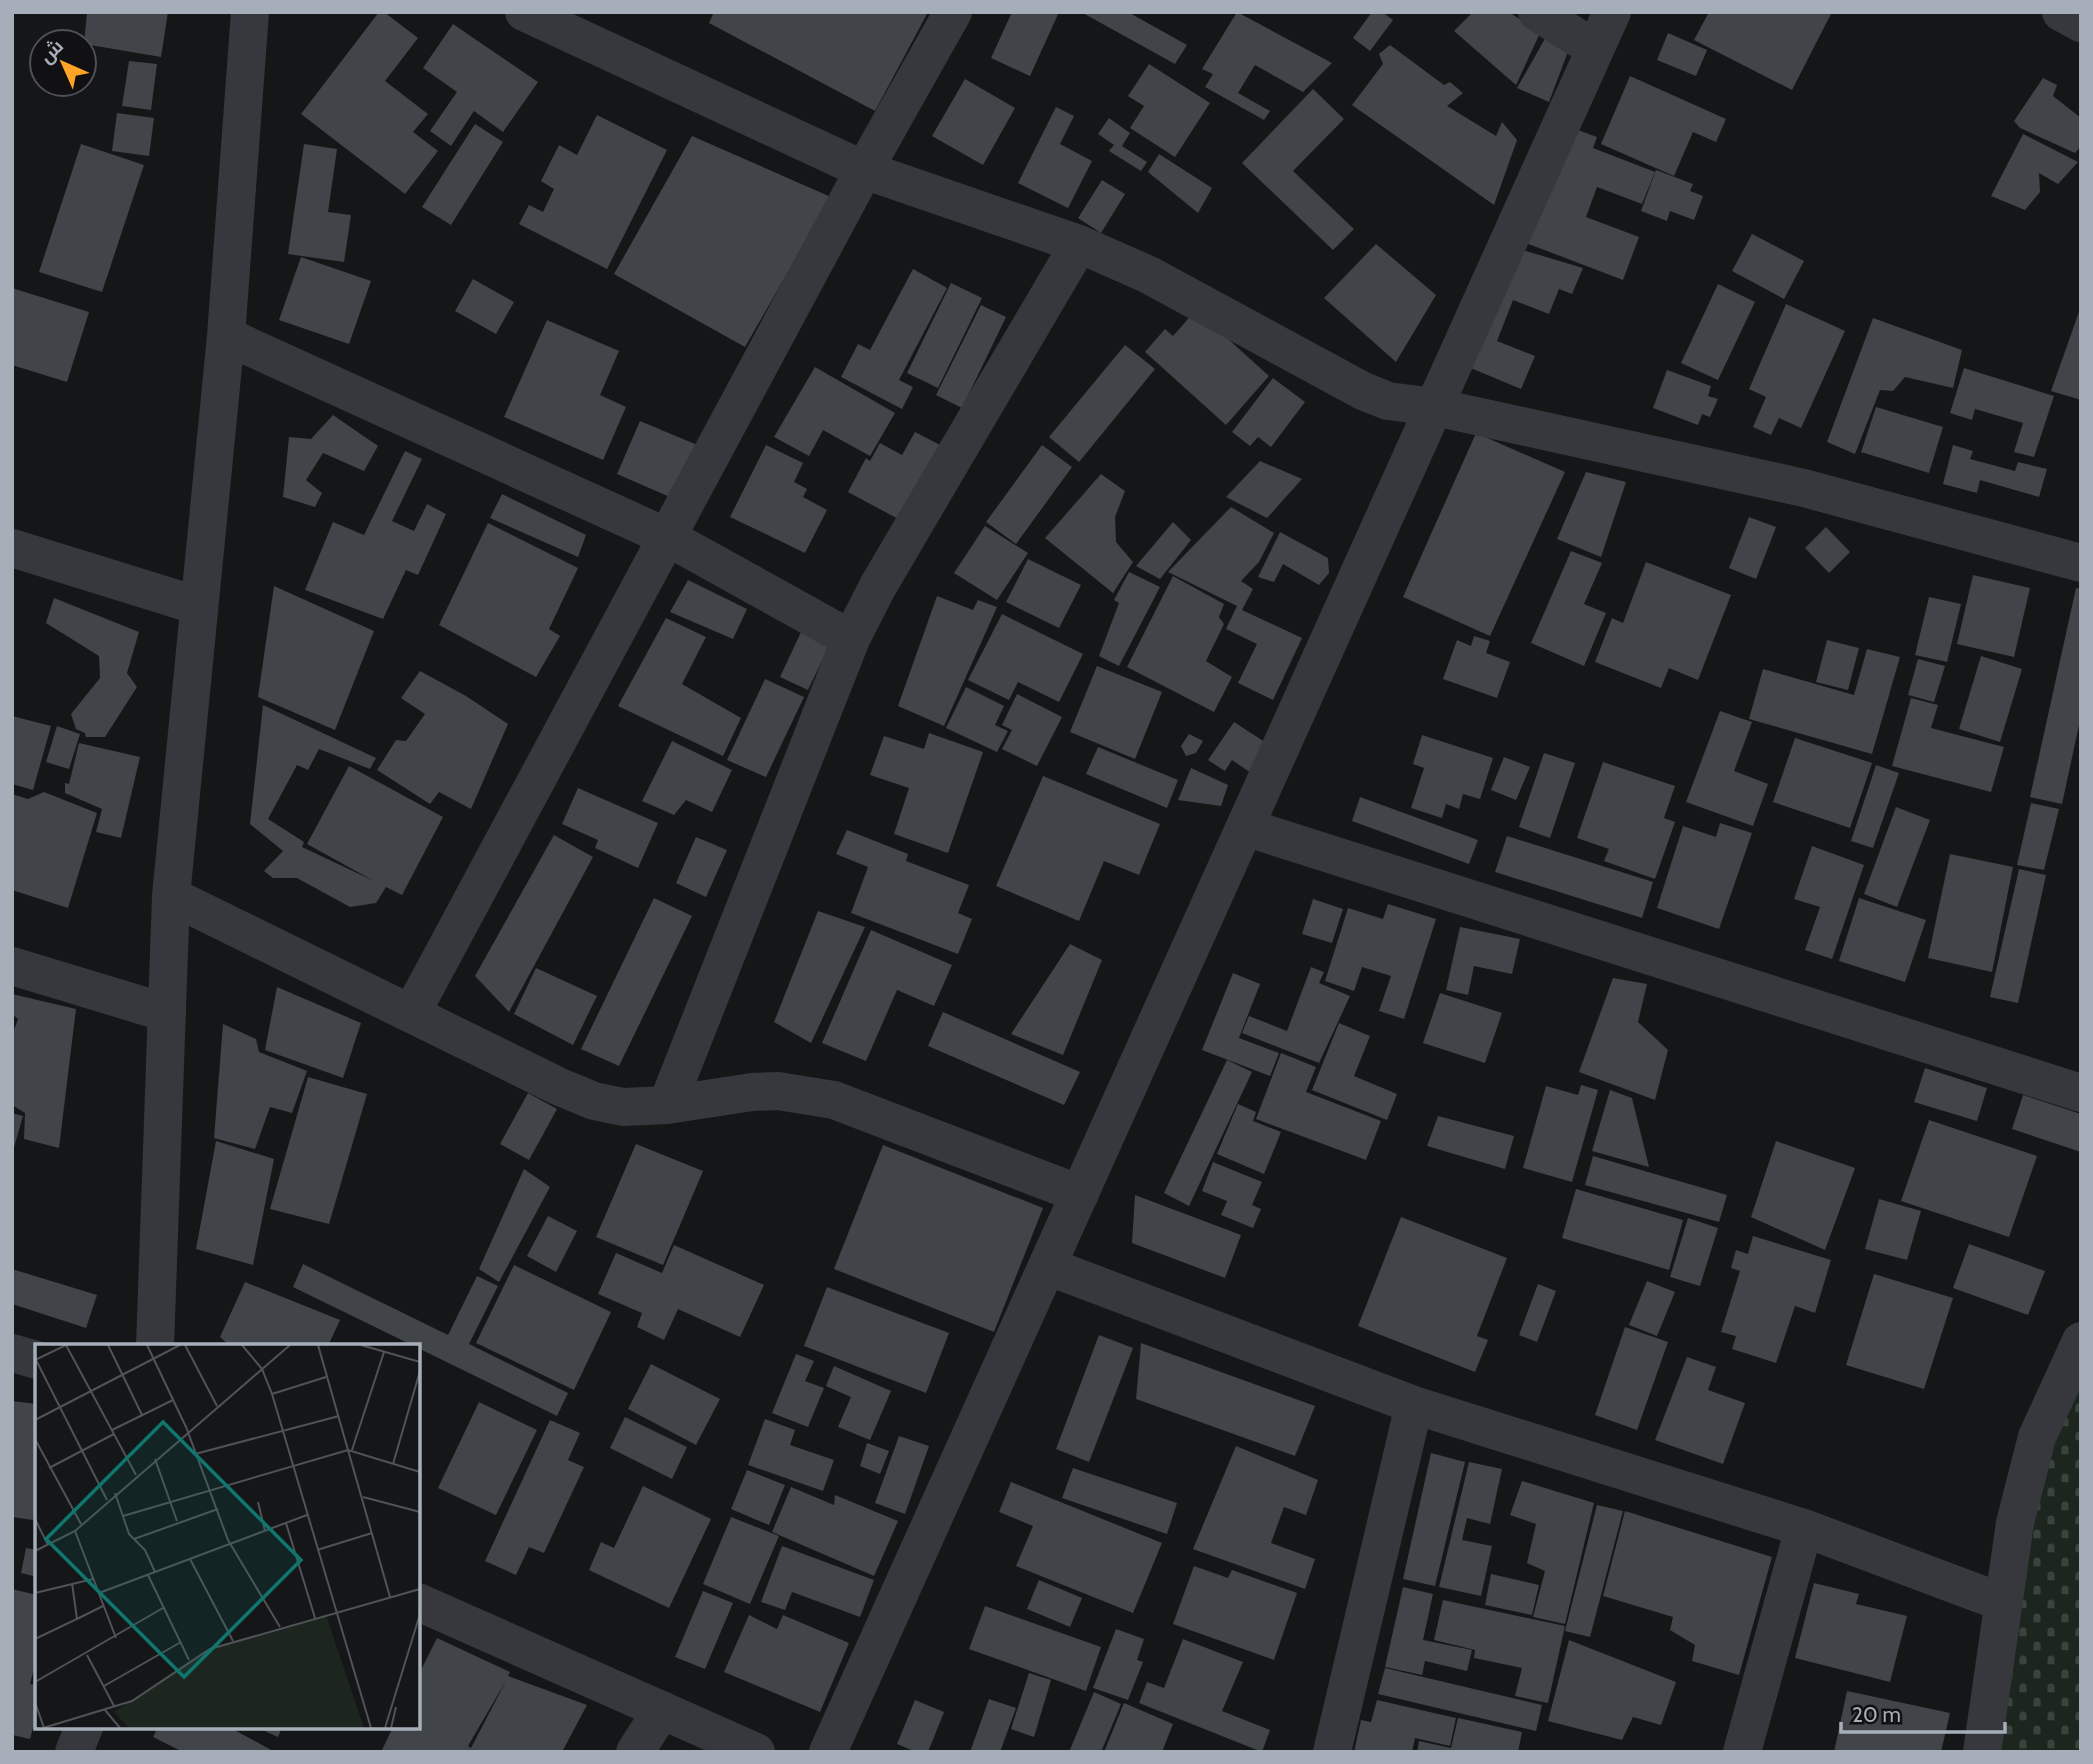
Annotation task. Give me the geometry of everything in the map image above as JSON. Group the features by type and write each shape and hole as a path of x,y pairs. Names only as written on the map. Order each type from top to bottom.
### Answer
{"street":[{"path":"155,1344 171,896 226,336 250,12"},
{"path":"524,12 864,170 1079,244 1149,275 1363,391 1388,401 1435,407 1804,488 2081,563"},
{"path":"411,1014 864,170 953,12"},
{"path":"1537,12 1595,49"},
{"path":"828,1752 1612,12"},
{"path":"2061,12 2081,23"},
{"path":"667,1105 851,639 878,586 1079,244"},
{"path":"226,336 667,537 851,639"},
{"path":"12,548 199,606"},
{"path":"1245,827 2081,1093"},
{"path":"171,896 594,1101 623,1107 667,1105 752,1092 778,1091 834,1100 1080,1194"},
{"path":"12,966 167,1013"},
{"path":"1047,1266 1414,1405 1804,1528 2004,1603"},
{"path":"1982,1752 2015,1523 2038,1437 2081,1341"},
{"path":"12,1353 35,1359"},
{"path":"1332,1752 1414,1405"},
{"path":"1742,1752 1804,1528"},
{"path":"420,1603 756,1752"},
{"path":"635,1752 662,1710"},
{"path":"74,1752 82,1729"}],"green space":[{"path":"2081,1357 2081,1752 1972,1752 2037,1437"}],"building":[{"path":"87,12 168,12 161,57 98,46 98,28 86,28"},
{"path":"379,12 384,12 418,38 385,81 428,114 413,132 438,151 405,194 301,114"},
{"path":"714,12 928,12 875,111 709,23"},
{"path":"1012,12 1059,12 1030,76 991,58"},
{"path":"1081,12 1128,12 1187,45 1175,64"},
{"path":"1237,12 1332,63 1303,92 1255,65 1238,93 1270,111 1264,120 1205,87 1213,74 1202,69"},
{"path":"1372,12 1382,12 1393,20 1370,51 1353,38"},
{"path":"1473,12 1509,12 1540,33 1516,85 1454,31"},
{"path":"1709,12 1832,12 1792,90 1694,40"},
{"path":"453,24 538,82 503,132 474,111 451,146 430,131 457,92 423,68"},
{"path":"1668,33 1707,50 1696,76 1657,60"},
{"path":"1547,35 1569,49 1549,102 1517,88"},
{"path":"1390,45 1444,85 1450,82 1463,93 1447,106 1496,136 1502,122 1517,140 1494,205 1352,105 1383,64 1379,54"},
{"path":"129,61 157,64 151,110 122,106"},
{"path":"1149,64 1210,103 1175,157 1130,128 1144,106 1128,96"},
{"path":"1630,76 1726,119 1716,142 1693,132 1674,176 1601,144"},
{"path":"2043,78 2057,85 2053,96 2081,118 2081,146 2075,153 2020,128 2014,121"},
{"path":"965,79 1015,108 983,165 932,136"},
{"path":"1313,89 1344,119 1293,171 1354,229 1333,250 1242,163"},
{"path":"1056,107 1074,116 1060,144 1092,161 1068,208 1018,183"},
{"path":"117,113 154,118 149,156 112,151"},
{"path":"597,115 667,150 607,269 519,224 529,205 543,212 554,189 541,181 559,145 577,155"},
{"path":"1109,118 1130,133 1122,146 1147,162 1141,171 1109,151 1114,145 1098,134"},
{"path":"475,124 503,142 451,225 422,207"},
{"path":"1575,129 1597,137 1593,148 1655,172 1642,204 1597,187 1586,217 1639,237 1623,280 1521,241"},
{"path":"2023,134 2078,162 2058,184 2039,173 2040,192 2025,210 1991,196"},
{"path":"692,136 831,197 745,347 614,274"},
{"path":"81,144 144,165 102,292 39,272"},
{"path":"304,144 337,149 328,212 351,215 344,262 288,254"},
{"path":"1159,154 1212,188 1198,213 1148,172"},
{"path":"1656,170 1693,184 1690,191 1703,196 1694,220 1670,211 1667,221 1641,211"},
{"path":"1102,180 1125,194 1101,233 1078,218"},
{"path":"1752,234 1804,261 1784,299 1732,271"},
{"path":"1376,244 1436,295 1396,362 1324,298"},
{"path":"1516,248 1583,268 1572,294 1559,289 1549,314 1513,300 1497,341 1535,356 1521,389 1461,364"},
{"path":"301,257 371,281 349,344 279,320"},
{"path":"913,269 947,288 899,380 913,387 902,409 841,377 858,344 870,350"},
{"path":"473,279 514,302 496,334 455,311"},
{"path":"951,283 982,298 938,388 907,373"},
{"path":"1718,284 1755,302 1718,380 1681,363"},
{"path":"12,288 89,312 67,382 12,365"},
{"path":"1786,304 1845,331 1801,428 1779,418 1771,435 1753,427 1766,397 1749,389"},
{"path":"981,305 1006,317 962,408 936,395"},
{"path":"2081,309 2081,400 2051,391"},
{"path":"1196,310 1269,376 1226,425 1145,352 1165,329 1173,336"},
{"path":"1873,318 1962,350 1953,388 1905,377 1893,391 1880,390 1855,454 1827,442"},
{"path":"547,320 619,351 600,395 626,407 603,460 504,417"},
{"path":"1125,345 1155,369 1079,462 1049,437"},
{"path":"815,367 895,413 870,456 823,430 809,456 774,437"},
{"path":"1964,368 2054,396 2034,457 2014,452 2023,423 1975,409 1972,420 1950,413"},
{"path":"1667,370 1711,386 1708,396 1718,399 1710,417 1702,414 1698,425 1653,408"},
{"path":"1273,378 1305,402 1271,447 1258,437 1250,446 1232,432"},
{"path":"1876,407 1943,427 1929,473 1861,452"},
{"path":"333,415 378,446 364,471 323,453 306,480 322,493 315,507 283,497 289,437 311,439"},
{"path":"640,421 702,447 679,501 617,474"},
{"path":"915,432 942,446 902,521 848,492 866,458 870,461 880,443 902,455"},
{"path":"1476,433 1565,472 1490,636 1403,597"},
{"path":"766,445 803,463 794,482 807,489 803,497 827,510 805,553 730,517"},
{"path":"1042,445 1072,467 1016,544 986,522"},
{"path":"1953,445 1973,451 1970,459 2015,471 2018,462 2047,469 2039,497 1980,480 1977,493 1943,484"},
{"path":"405,451 422,459 392,521 414,531 427,504 446,514 418,575 406,570 383,619 305,590 333,522 364,535"},
{"path":"1260,461 1302,479 1267,518 1226,497"},
{"path":"1586,472 1626,482 1601,557 1557,539"},
{"path":"1101,474 1125,491 1115,517 1116,542 1133,562 1113,593 1045,538"},
{"path":"502,494 586,535 578,557 490,518"},
{"path":"1231,507 1274,533 1259,562 1241,581 1253,589 1242,610 1302,638 1273,700 1238,683 1257,644 1226,629 1237,606 1168,572"},
{"path":"1749,517 1776,527 1756,579 1729,568"},
{"path":"1173,522 1191,540 1160,579 1136,566"},
{"path":"488,523 578,568 549,629 560,636 536,677 439,625"},
{"path":"985,526 1028,553 997,600 954,573"},
{"path":"1826,527 1850,552 1829,573 1805,548"},
{"path":"1280,532 1328,558 1329,573 1319,585 1283,564 1274,582 1258,577"},
{"path":"1571,551 1602,563 1584,604 1606,613 1584,666 1531,643"},
{"path":"1028,559 1081,585 1059,628 1006,602"},
{"path":"1646,562 1731,595 1698,680 1669,668 1661,688 1595,662 1612,618 1623,623"},
{"path":"1129,572 1160,587 1119,666 1099,656 1119,603 1114,600"},
{"path":"1973,575 2030,588 2014,657 1957,644"},
{"path":"1173,576 1224,604 1219,617 1224,624 1206,661 1232,677 1214,712 1127,667"},
{"path":"688,580 747,609 733,639 670,612"},
{"path":"274,586 374,631 335,730 258,697"},
{"path":"2076,588 2081,589 2081,716 2062,804 2030,797"},
{"path":"937,596 973,610 978,600 997,607 944,726 898,706"},
{"path":"1929,597 1961,604 1947,662 1915,655"},
{"path":"54,598 139,632 127,673 137,687 105,737 86,737 85,733 76,729 71,714 100,678 99,656 46,623"},
{"path":"1002,614 1083,654 1059,702 1018,682 1009,700 968,680"},
{"path":"666,618 706,637 682,684 741,718 723,756 618,706"},
{"path":"801,632 829,646 808,690 780,677"},
{"path":"1474,636 1490,641 1486,653 1510,662 1497,698 1443,679 1457,640 1471,646"},
{"path":"1827,640 1859,648 1848,690 1816,682"},
{"path":"1867,649 1900,657 1872,754 1749,719 1763,669 1854,695"},
{"path":"1981,656 2022,669 2000,742 1959,729"},
{"path":"1918,659 1945,666 1934,702 1908,695"},
{"path":"1097,666 1162,692 1135,759 1070,732"},
{"path":"420,671 466,696 508,724 471,809 439,792 430,804 377,770 396,740 406,741 425,714 401,698"},
{"path":"765,679 804,697 766,777 727,760"},
{"path":"966,687 1004,706 995,725 1008,731 997,752 946,728"},
{"path":"1017,694 1062,717 1037,766 1002,749 1012,730 1002,725"},
{"path":"1911,698 1938,705 1931,728 2004,747 1991,792 1892,766"},
{"path":"263,705 376,758 370,769 319,749 308,770 297,765 268,819 304,842 302,847 374,881 307,844 349,766 443,817 402,895 386,887 376,903 350,907 297,878 273,878 264,871 283,851 250,824"},
{"path":"1720,711 1752,722 1734,771 1768,784 1753,826 1686,802"},
{"path":"12,716 51,726 33,790 12,784"},
{"path":"1234,722 1271,746 1251,773 1232,760 1225,771 1208,760"},
{"path":"57,726 80,734 69,769 46,762"},
{"path":"929,733 983,752 948,853 894,834 909,788 870,775 884,736 924,749"},
{"path":"1189,734 1203,741 1196,753 1186,756 1181,746"},
{"path":"1422,735 1493,758 1480,799 1463,794 1459,809 1446,804 1442,818 1411,808 1424,768 1413,764"},
{"path":"1795,738 1872,763 1850,828 1773,802"},
{"path":"672,741 732,770 712,812 686,800 674,815 642,801"},
{"path":"79,743 140,757 121,838 96,832 102,809 65,793 65,783 69,784"},
{"path":"1098,747 1178,780 1167,808 1086,774"},
{"path":"1544,753 1575,763 1550,838 1519,827"},
{"path":"1504,757 1530,767 1516,800 1491,790"},
{"path":"1603,762 1675,786 1664,818 1675,822 1655,879 1604,861 1609,849 1577,838"},
{"path":"1876,765 1899,773 1873,848 1851,841"},
{"path":"1191,768 1228,785 1221,806 1178,800"},
{"path":"1043,776 1160,824 1139,875 1104,861 1079,921 996,886"},
{"path":"578,788 658,823 638,868 595,848 598,840 562,824"},
{"path":"44,792 97,813 68,908 12,890 12,794 28,799"},
{"path":"1360,797 1478,840 1469,864 1352,821"},
{"path":"2031,803 2059,809 2044,870 2017,865"},
{"path":"1896,807 1930,820 1897,907 1864,894"},
{"path":"1720,823 1752,833 1719,929 1657,908 1683,826 1716,837"},
{"path":"847,830 908,854 906,861 969,885 958,913 972,919 958,954 851,913 868,867 836,854"},
{"path":"554,835 593,857 509,1012 475,976"},
{"path":"1507,836 1653,882 1642,918 1495,872"},
{"path":"696,837 727,850 706,897 676,883"},
{"path":"1812,846 1864,865 1832,959 1805,950 1820,907 1794,899"},
{"path":"1950,854 2013,867 1992,972 1928,958"},
{"path":"2019,869 2046,875 2018,1003 1990,997"},
{"path":"654,898 692,916 619,1066 581,1049"},
{"path":"1859,898 1926,920 1905,982 1839,961"},
{"path":"1313,899 1343,909 1332,943 1302,934"},
{"path":"1388,904 1436,919 1404,1019 1379,1011 1391,976 1362,967 1354,991 1325,981 1348,908 1383,919"},
{"path":"818,911 865,927 811,1043 774,1022"},
{"path":"1460,927 1520,939 1512,974 1474,966 1468,995 1446,990"},
{"path":"871,930 952,965 934,1006 897,990 866,1061 822,1043"},
{"path":"1070,944 1102,960 1063,1055 1011,1034"},
{"path":"1311,967 1324,972 1319,983 1350,996 1319,1063 1242,1033 1249,1016 1287,1031"},
{"path":"536,968 597,996 573,1045 514,1014"},
{"path":"1233,973 1260,984 1239,1038 1279,1053 1270,1076 1202,1050"},
{"path":"1613,978 1647,984 1638,1022 1668,1050 1655,1100 1579,1072"},
{"path":"277,987 361,1023 343,1078 265,1050"},
{"path":"1440,993 1502,1013 1485,1063 1423,1043"},
{"path":"12,994 76,1009 59,1148 24,1139 25,1113 12,1105 12,1035 18,1019 12,1014"},
{"path":"943,1012 1080,1072 1064,1105 928,1046"},
{"path":"1339,1023 1370,1036 1354,1076 1397,1094 1387,1120 1312,1090"},
{"path":"223,1024 256,1039 259,1052 307,1071 292,1113 270,1107 255,1149 214,1138"},
{"path":"1281,1053 1316,1067 1306,1092 1381,1121 1366,1160 1256,1119"},
{"path":"1227,1060 1252,1072 1189,1206 1164,1193"},
{"path":"1925,1068 1987,1088 1977,1121 1914,1102"},
{"path":"308,1077 367,1094 329,1224 270,1209"},
{"path":"1581,1085 1598,1090 1572,1182 1523,1168 1546,1086 1578,1095"},
{"path":"1610,1090 1632,1098 1649,1167 1592,1151"},
{"path":"528,1093 557,1109 529,1160 500,1144"},
{"path":"2023,1095 2081,1114 2081,1152 2012,1129"},
{"path":"1238,1104 1256,1112 1253,1121 1281,1132 1264,1174 1217,1154"},
{"path":"12,1113 23,1116 13,1151 12,1151"},
{"path":"1438,1116 1514,1136 1505,1169 1427,1146"},
{"path":"1929,1120 2037,1156 2009,1237 1901,1201"},
{"path":"216,1141 274,1159 253,1265 196,1249"},
{"path":"1776,1141 1855,1168 1825,1250 1751,1217"},
{"path":"636,1144 703,1171 663,1265 596,1237"},
{"path":"883,1145 1043,1208 994,1332 834,1269"},
{"path":"1593,1156 1727,1195 1719,1222 1585,1185"},
{"path":"1213,1162 1262,1182 1252,1205 1261,1209 1253,1228 1221,1215 1227,1201 1202,1191"},
{"path":"524,1169 550,1187 499,1282 479,1269"},
{"path":"1576,1189 1683,1220 1669,1270 1562,1238"},
{"path":"1135,1195 1241,1235 1225,1278 1132,1243"},
{"path":"1879,1199 1921,1211 1907,1260 1865,1249"},
{"path":"548,1216 577,1231 556,1272 527,1256"},
{"path":"1401,1217 1507,1258 1477,1336 1488,1340 1475,1372 1358,1326"},
{"path":"1688,1218 1718,1228 1700,1286 1670,1277"},
{"path":"1753,1236 1831,1260 1815,1313 1795,1306 1776,1363 1732,1349 1736,1336 1721,1332 1740,1271 1731,1268 1736,1250 1748,1254"},
{"path":"1969,1244 2045,1271 2028,1315 1953,1288"},
{"path":"674,1245 764,1285 740,1337 678,1309 664,1340 637,1327 642,1313 598,1294 616,1253 662,1273"},
{"path":"303,1264 448,1335 477,1276 498,1286 469,1344 568,1393 557,1416 420,1349 420,1344 410,1344 293,1287"},
{"path":"514,1265 611,1312 574,1390 476,1343"},
{"path":"12,1269 97,1295 86,1328 12,1304"},
{"path":"1874,1274 1953,1298 1924,1389 1846,1365"},
{"path":"1647,1281 1675,1292 1657,1336 1629,1325"},
{"path":"245,1282 340,1320 329,1344 228,1344 220,1337"},
{"path":"1538,1284 1556,1291 1537,1342 1519,1335"},
{"path":"827,1287 949,1333 926,1393 804,1346"},
{"path":"1625,1327 1668,1342 1637,1430 1595,1415"},
{"path":"1099,1335 1133,1348 1089,1462 1056,1449"},
{"path":"1141,1343 1315,1406 1295,1456 1136,1399"},
{"path":"796,1354 814,1361 805,1381 824,1388 808,1427 772,1413"},
{"path":"1687,1357 1716,1367 1708,1390 1745,1403 1723,1464 1655,1440"},
{"path":"651,1364 720,1399 696,1445 628,1409"},
{"path":"834,1366 891,1391 870,1440 838,1427 851,1397 826,1386"},
{"path":"12,1401 35,1404 35,1505 33,1520 12,1517"},
{"path":"479,1402 537,1430 496,1515 438,1488"},
{"path":"625,1417 687,1447 672,1479 610,1448"},
{"path":"765,1419 795,1430 790,1445 834,1460 823,1491 748,1465"},
{"path":"550,1420 580,1433 568,1460 584,1467 544,1553 529,1547 516,1575 485,1561"},
{"path":"899,1436 929,1446 905,1514 875,1503"},
{"path":"867,1443 889,1451 880,1474 860,1466"},
{"path":"1236,1446 1318,1480 1306,1515 1284,1507 1271,1543 1315,1559 1305,1589 1193,1549"},
{"path":"1431,1453 1465,1462 1435,1586 1403,1579"},
{"path":"1469,1462 1502,1469 1490,1524 1467,1518 1462,1540 1492,1546 1481,1596 1439,1587"},
{"path":"1073,1468 1177,1503 1167,1534 1062,1498"},
{"path":"747,1470 785,1485 769,1525 731,1509"},
{"path":"1522,1481 1594,1503 1565,1624 1533,1617 1545,1571 1527,1563 1536,1524 1510,1515"},
{"path":"1011,1482 1162,1543 1133,1613 1016,1566 1033,1526 999,1512"},
{"path":"643,1486 711,1519 669,1608 589,1570 601,1542 614,1548"},
{"path":"791,1487 834,1505 835,1495 898,1521 874,1576 772,1532"},
{"path":"1597,1505 1623,1511 1590,1637 1565,1631"},
{"path":"1625,1511 1772,1557 1739,1675 1692,1661 1695,1645 1670,1630 1673,1617 1603,1596"},
{"path":"731,1517 779,1536 750,1604 703,1584"},
{"path":"782,1546 874,1580 860,1617 792,1592 785,1610 761,1602"},
{"path":"26,1548 35,1550 35,1576 21,1573"},
{"path":"1194,1566 1228,1578 1232,1570 1297,1593 1274,1660 1173,1624"},
{"path":"1491,1574 1539,1585 1532,1615 1485,1605"},
{"path":"1039,1580 1082,1598 1070,1627 1027,1609"},
{"path":"1814,1583 1859,1594 1856,1604 1907,1616 1890,1682 1795,1658"},
{"path":"1403,1587 1433,1594 1423,1640 1472,1650 1467,1671 1425,1661 1422,1675 1385,1667"},
{"path":"12,1589 35,1595 35,1665 30,1684 35,1685 35,1720 30,1739 12,1735"},
{"path":"703,1591 733,1603 705,1669 675,1657"},
{"path":"1443,1600 1565,1626 1548,1703 1515,1696 1522,1668 1474,1658 1475,1650 1434,1640"},
{"path":"985,1606 1101,1647 1086,1691 969,1649"},
{"path":"749,1615 777,1629 783,1615 849,1643 820,1712 724,1672"},
{"path":"1116,1629 1144,1639 1137,1660 1143,1662 1128,1700 1093,1688"},
{"path":"437,1638 510,1672 508,1676 587,1705 562,1752 381,1752 392,1729 420,1729 420,1672","holes":["507,1679 471,1748 468,1746"]},
{"path":"1183,1639 1243,1662 1222,1711 1270,1730 1262,1752 1139,1703 1147,1682 1164,1688"},
{"path":"1569,1640 1676,1682 1661,1725 1633,1717 1622,1740 1548,1721"},
{"path":"1385,1668 1542,1705 1536,1731 1378,1694"},
{"path":"1029,1673 1051,1680 1034,1737 1011,1729"},
{"path":"1847,1691 1950,1713 1941,1752 1834,1752"},
{"path":"1094,1692 1121,1704 1101,1752 1069,1752"},
{"path":"989,1699 1016,1708 1000,1752 970,1752"},
{"path":"915,1700 944,1712 928,1752 916,1752 897,1744"},
{"path":"1377,1700 1456,1718 1450,1746 1415,1738 1412,1752 1354,1752 1361,1720 1371,1722"},
{"path":"1124,1703 1173,1724 1162,1752 1104,1752"},
{"path":"1458,1718 1522,1732 1518,1752 1417,1752 1419,1741 1451,1748"},
{"path":"157,1729 233,1729 275,1752 183,1752 153,1737"},
{"path":"260,1729 281,1729 278,1737"}]}
